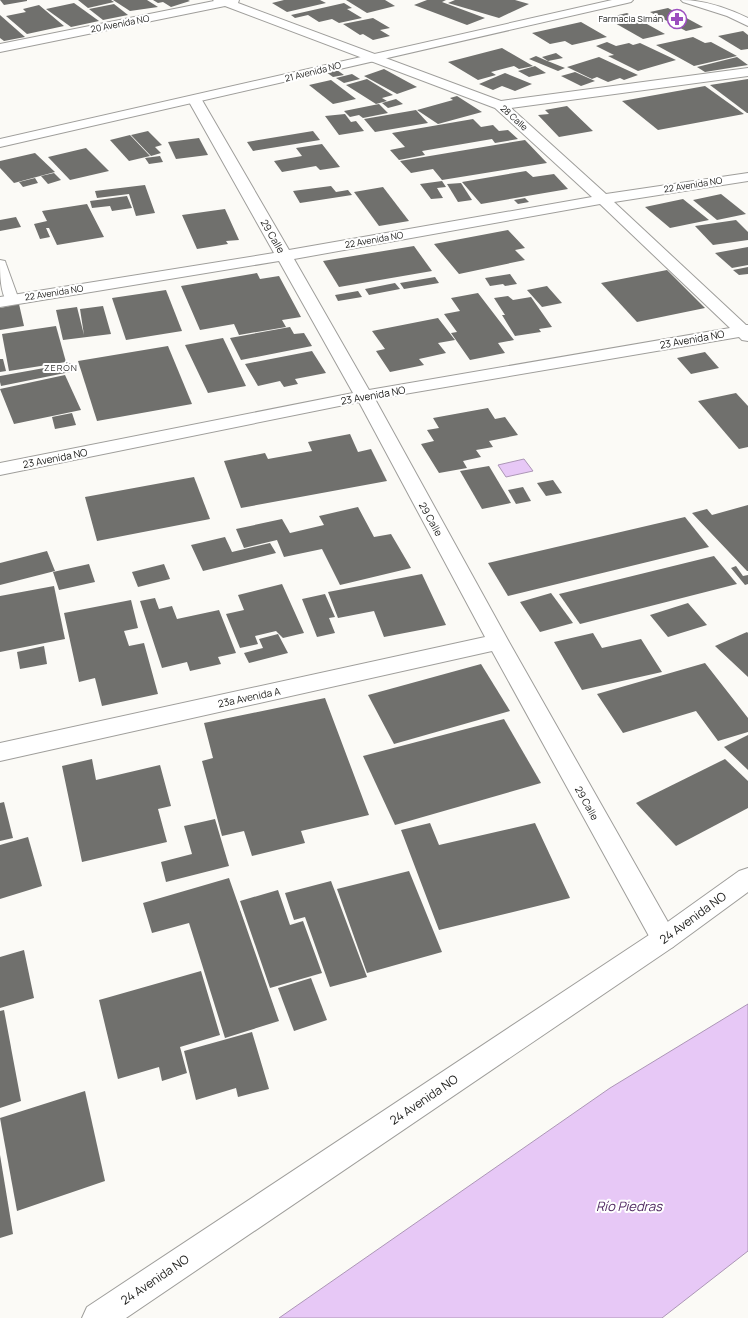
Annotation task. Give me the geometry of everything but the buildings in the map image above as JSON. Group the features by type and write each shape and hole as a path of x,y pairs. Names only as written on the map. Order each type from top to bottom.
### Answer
{"street":[{"name":"21 Avenida NO","path":"0,143 195,100 373,57 627,0"},
{"path":"687,0 730,14 748,22"},
{"name":"28 Calle","path":"228,1 500,105 746,332"},
{"name":"20 Avenida NO","path":"0,48 228,1"},
{"path":"500,105 748,72"},
{"name":"29 Calle","path":"195,100 364,396 498,642 664,939"},
{"name":"22 Avenida NO","path":"6,301 284,256 603,199 748,177"},
{"name":"23 Avenida NO","path":"0,469 364,396 746,332"},
{"name":"23a Avenida A","path":"0,752 498,642"},
{"name":"24 Avenida NO","path":"98,1318 664,939 748,878"}],"lane":[{"path":"0,264 6,301"}],"water":[{"path":"524,459 533,471 506,477 498,465"},
{"name":"Río Piedras","path":"748,1004 748,1251 662,1318 279,1318 610,1088"}],"place":[{"name":"Farmacia Simán","path":"677,19"}],"district":[{"name":"ZERÓN","path":"61,368"}]}
